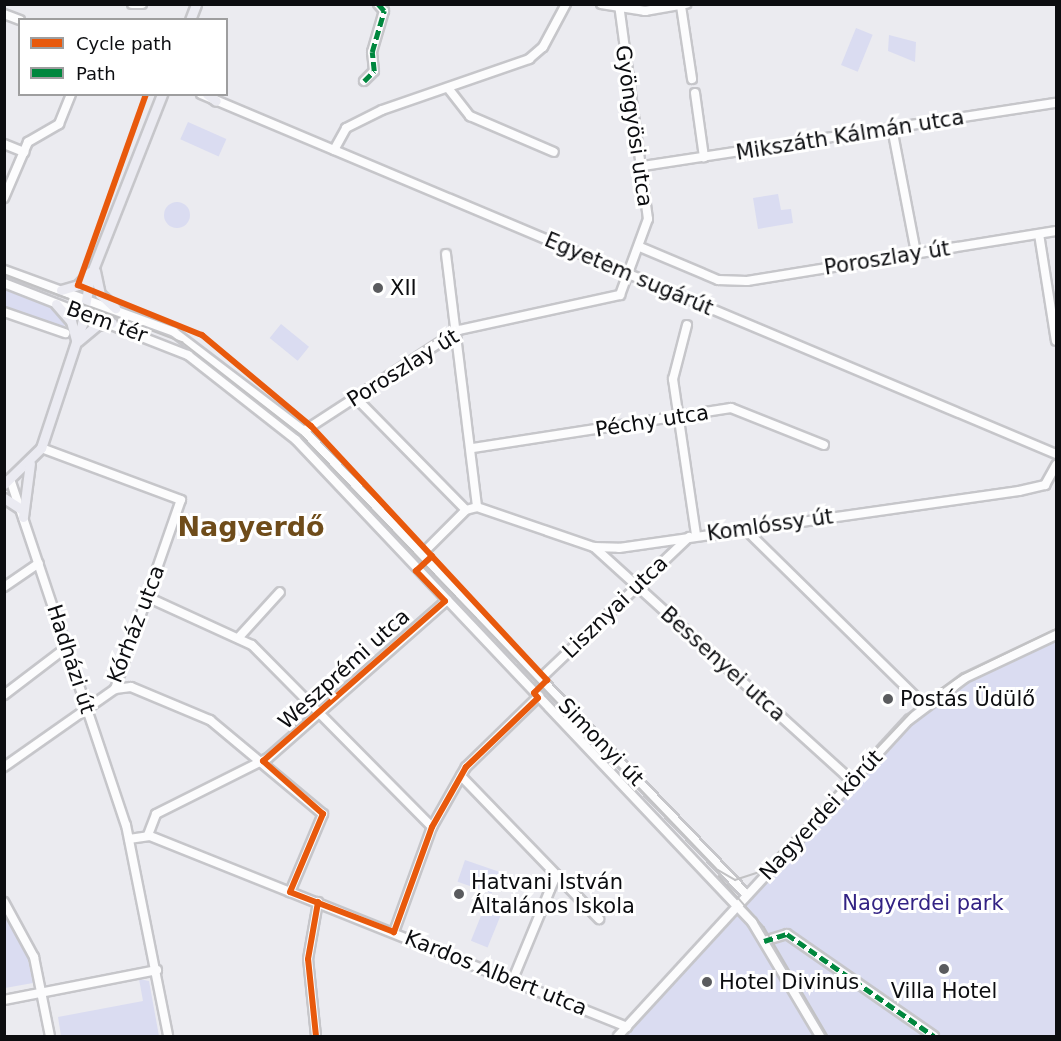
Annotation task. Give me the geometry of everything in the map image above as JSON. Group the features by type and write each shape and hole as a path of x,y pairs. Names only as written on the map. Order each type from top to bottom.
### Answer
{"main road":[{"name":"Hadházi út","path":"7,482 30,463 42,448 76,343 85,299 97,263 161,96"},
{"path":"210,96 216,101"},
{"path":"62,290 78,285 97,263"},
{"path":"97,263 96,284 115,309"},
{"path":"56,304 71,321 76,343 95,326 112,323"},
{"path":"22,513 30,463"},
{"path":"4,498 22,513"}],"street":[{"path":"132,4 142,4"},
{"path":"364,81 374,71 372,52 384,11 378,4"},
{"path":"334,150 346,128 382,110 537,54 566,4"},
{"path":"601,4 618,7 683,5 692,79"},
{"name":"Gyöngyösi utca","path":"615,300 640,247 648,219 643,166 618,7"},
{"path":"448,88 470,116 554,152"},
{"path":"694,93 704,157"},
{"path":"4,198 28,142 59,124 70,96"},
{"name":"Egyetem sugárút","path":"205,96 1056,454"},
{"name":"Mikszáth Kálmán utca","path":"643,166 1056,103"},
{"path":"892,128 916,253"},
{"path":"4,144 24,152"},
{"name":"Poroszlay út","path":"640,247 718,280 747,281 1056,231"},
{"path":"1039,234 1056,341"},
{"path":"422,554 466,510 477,507 473,448 459,330 446,254"},
{"name":"Bem tér","path":"4,270 115,309 194,344"},
{"name":"Bem tér","path":"4,282 56,304 168,344 206,368"},
{"name":"Poroszlay út","path":"304,431 459,330 615,300"},
{"name":"Bem tér","path":"4,312 65,333"},
{"path":"687,325 673,379 693,536"},
{"name":"Simonyi út","path":"194,344 304,431 746,894"},
{"name":"Simonyi út","path":"206,368 296,440 736,904"},
{"path":"355,397 466,510"},
{"name":"Péchy utca","path":"473,448 678,417 740,410 824,445"},
{"name":"Kórház utca","path":"4,767 86,705 115,688 181,500 42,448"},
{"name":"Komlóssy út","path":"477,507 594,548 1030,489 1050,481 1056,465"},
{"name":"Hadházi út","path":"7,482 22,513 39,562 129,839 157,970 168,1036"},
{"path":"745,529 925,706"},
{"name":"Lisznyai utca","path":"540,679 693,536"},
{"name":"Bessenyei utca","path":"594,548 852,781"},
{"path":"4,587 39,562"},
{"path":"240,636 280,592"},
{"path":"147,597 240,636 323,711 432,826"},
{"name":"Weszprémi utca","path":"148,835 154,814 263,761 323,711 447,600"},
{"name":"Nagyerdei körút","path":"618,1036 736,904 925,706 965,678 1056,635"},
{"path":"4,695 67,647"},
{"path":"115,688 131,687 210,720 263,761 323,814 290,892"},
{"path":"394,932 432,826 461,776 539,696"},
{"path":"461,776 599,920"},
{"path":"129,839 148,835"},
{"name":"Kardos Albert utca","path":"148,835 627,1026"},
{"path":"513,979 556,875"},
{"path":"4,902 32,952 50,1036"},
{"path":"316,1036 308,959 318,902"},
{"path":"736,904 764,941 809,1021 820,1036"},
{"path":"764,941 788,933 934,1036"},
{"path":"4,1000 157,970"}],"green space":[{"path":"856,28 873,35 858,72 841,65"},
{"path":"889,35 916,42 915,62 888,51"},
{"path":"188,122 226,139 219,156 180,139"},
{"path":"778,194 781,210 791,209 793,223 758,229 753,198"},
{"path":"177,202 186,206 190,215 186,224 177,228 168,224 164,215 168,206"},
{"path":"5,283 56,304 68,334 5,312"},
{"path":"281,324 309,347 298,361 270,338"},
{"name":"Nagyerdei park","path":"1056,639 1056,1036 618,1036 909,720 964,683"},
{"path":"465,860 499,872 492,893 458,882"},
{"path":"487,901 504,908 488,948 471,941"},
{"path":"4,911 28,959 33,983 5,988"},
{"path":"139,979 149,981 159,1036 61,1036 58,1017 143,1001"}],"tram line":[{"path":"614,4 664,4"},
{"path":"4,274 182,342 301,435 718,870 735,880 760,872 921,702 963,674 1056,629"},
{"path":"719,876 764,927 828,1036"}],"marked path":[{"path":"364,81 374,71 372,52 384,11 378,4"},
{"path":"764,941 787,934 934,1036"}],"cycle path":[{"path":"145,96 78,285 202,335 311,426 432,556"},
{"path":"432,556 547,680 534,693 538,698 466,767 432,827 394,932 290,892 323,814 263,761 445,601 416,571 432,556"},
{"path":"316,1036 308,959 318,902"}],"place":[{"name":"XII","path":"378,288"},
{"name":"Postás Üdülő","path":"888,699"},
{"name":"Hatvani István Általános Iskola","path":"459,894"},
{"name":"Villa Hotel","path":"944,969"},
{"name":"Hotel Divinus","path":"707,982"}],"district":[{"name":"Nagyerdő","path":"251,527"}]}
